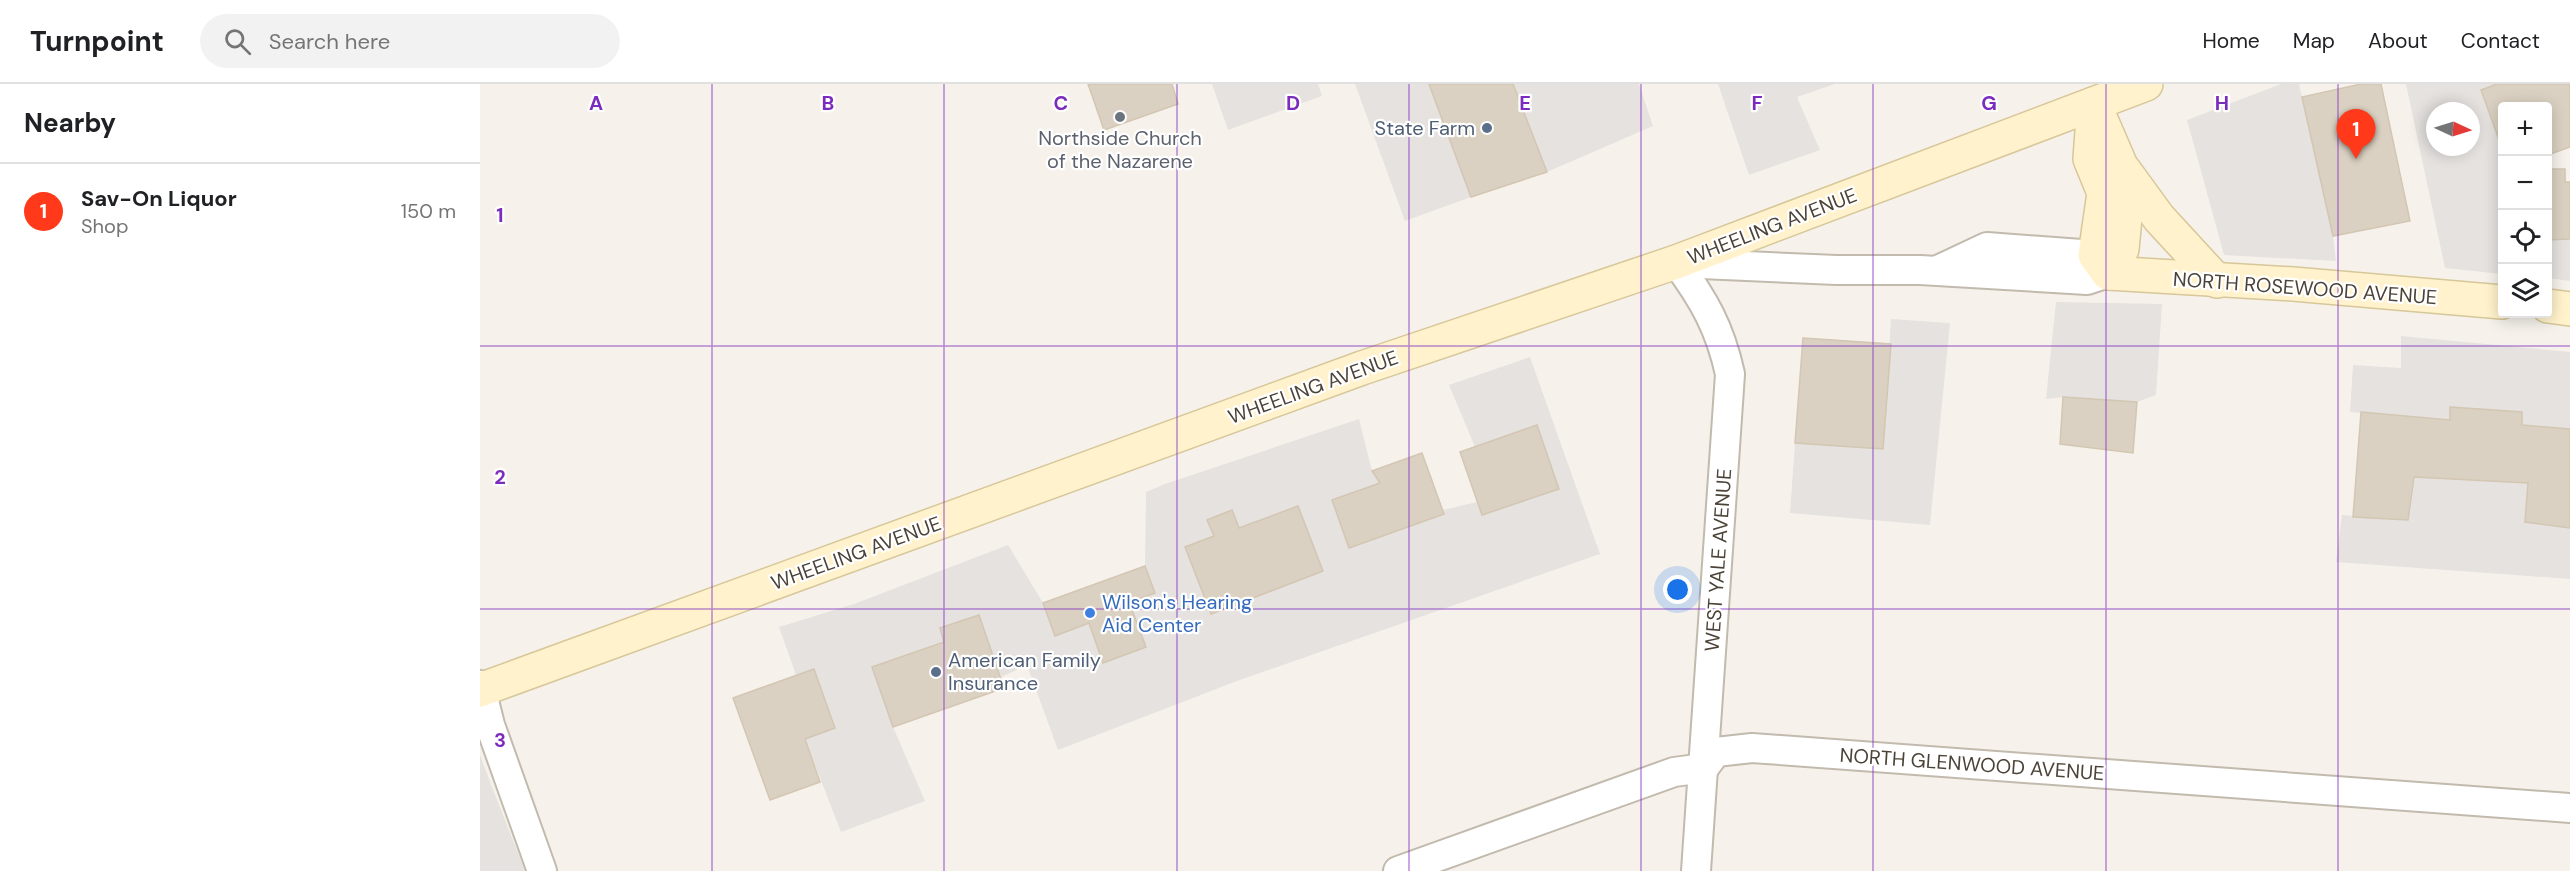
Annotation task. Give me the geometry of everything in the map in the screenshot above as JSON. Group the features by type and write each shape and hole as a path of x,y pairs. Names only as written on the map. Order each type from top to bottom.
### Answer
{"main road":[{"name":"WHEELING AVENUE","path":"480,688 1362,368 1676,262 2146,84"},
{"path":"2094,104 2121,166 2127,197 2122,249 2102,264"},
{"path":"2094,104 2090,159 2104,193 2102,264"},
{"path":"2121,166 2159,218 2217,281"},
{"name":"NORTH ROSEWOOD AVENUE","path":"2102,264 2217,281 2293,284 2498,302"},
{"path":"2552,307 2570,309"}],"street":[{"name":"NORTH ROSEWOOD AVENUE","path":"1676,262 1836,270 1936,271 1987,247 2102,264"},
{"name":"WEST YALE AVENUE","path":"1676,262 1698,291 1714,320 1730,374 1696,871"},
{"path":"480,688 489,725 542,871"},
{"name":"NORTH GLENWOOD AVENUE","path":"1704,768 1716,752 1752,748 2570,808"},
{"path":"1398,871 1674,772 1704,768"}],"shaded area":[{"path":"1212,84 1318,84 1322,96 1228,130"},
{"path":"1355,84 1430,84 1471,197 1405,221"},
{"path":"1513,84 1639,84 1653,126 1547,172"},
{"path":"1718,84 1835,84 1797,97 1820,150 1749,175"},
{"path":"2281,84 2299,84 2333,236 2336,261 2224,255 2187,120"},
{"path":"2406,84 2497,84 2481,90 2498,137 2498,274 2445,268"},
{"path":"2570,239 2570,281 2552,279 2552,240"},
{"path":"2056,302 2162,304 2156,395 2137,402 2064,397 2046,399"},
{"path":"1891,319 1950,323 1930,525 1790,513 1795,443 1883,449"},
{"path":"2401,336 2570,352 2570,429 2522,425 2522,412 2450,407 2450,420 2350,412 2353,365 2401,368"},
{"path":"1530,357 1600,554 1237,681 1058,750 1027,665 1001,677 979,615 941,628 944,642 872,667 893,727 925,801 841,832 805,739 834,723 814,669 796,675 779,627 854,604 1008,545 1043,603 1055,635 1089,623 1103,662 1129,602 1155,592 1145,566 1146,492 1359,419 1372,471 1380,483 1332,500 1349,548 1444,514 1443,510 1477,502 1482,515 1559,489 1537,425 1475,447 1449,385","holes":["1297,506 1323,571 1214,536 1207,520 1232,510 1239,528"]},
{"path":"2414,477 2528,483 2525,522 2570,528 2570,579 2336,562 2342,515 2408,520"},
{"path":"480,755 494,792 525,871 480,871"}],"building":[{"name":"Northside Church of the Nazarene","path":"1088,84 1172,84 1178,104 1104,130"},
{"name":"State Farm","path":"1429,84 1513,84 1547,172 1471,197"},
{"path":"2361,84 2381,84 2410,221 2333,236 2302,97"},
{"path":"2497,84 2570,84 2570,147 2552,154 2552,102 2498,102 2498,137 2481,90"},
{"path":"2552,169 2565,169 2565,182 2570,182 2570,239 2552,240"},
{"path":"1803,338 1891,344 1883,449 1795,443"},
{"path":"2063,397 2137,402 2133,453 2060,444"},
{"path":"2450,407 2522,412 2522,425 2570,429 2570,528 2525,522 2528,483 2414,477 2408,520 2353,517 2361,412 2450,420"},
{"path":"1537,425 1559,489 1482,515 1460,452"},
{"path":"1422,453 1444,514 1349,548 1332,500 1380,483 1372,471"},
{"path":"1298,506 1323,571 1211,614 1185,547 1214,536 1207,520 1232,510 1239,528"},
{"name":"Wilson's Hearing Aid Center","path":"1145,566 1155,593 1129,602 1146,647 1103,663 1089,623 1055,636 1043,603"},
{"name":"American Family Insurance","path":"979,615 1004,688 893,727 872,667 944,642 940,628"},
{"path":"814,669 835,728 805,739 820,782 770,800 733,698"}],"place":[{"name":"Northside Church of the Nazarene","path":"1120,117"},
{"name":"State Farm","path":"1487,128"},
{"name":"Sav-On Liquor","path":"2356,159"},
{"name":"Wilson's Hearing Aid Center","path":"1090,613"},
{"name":"American Family Insurance","path":"936,672"}]}
